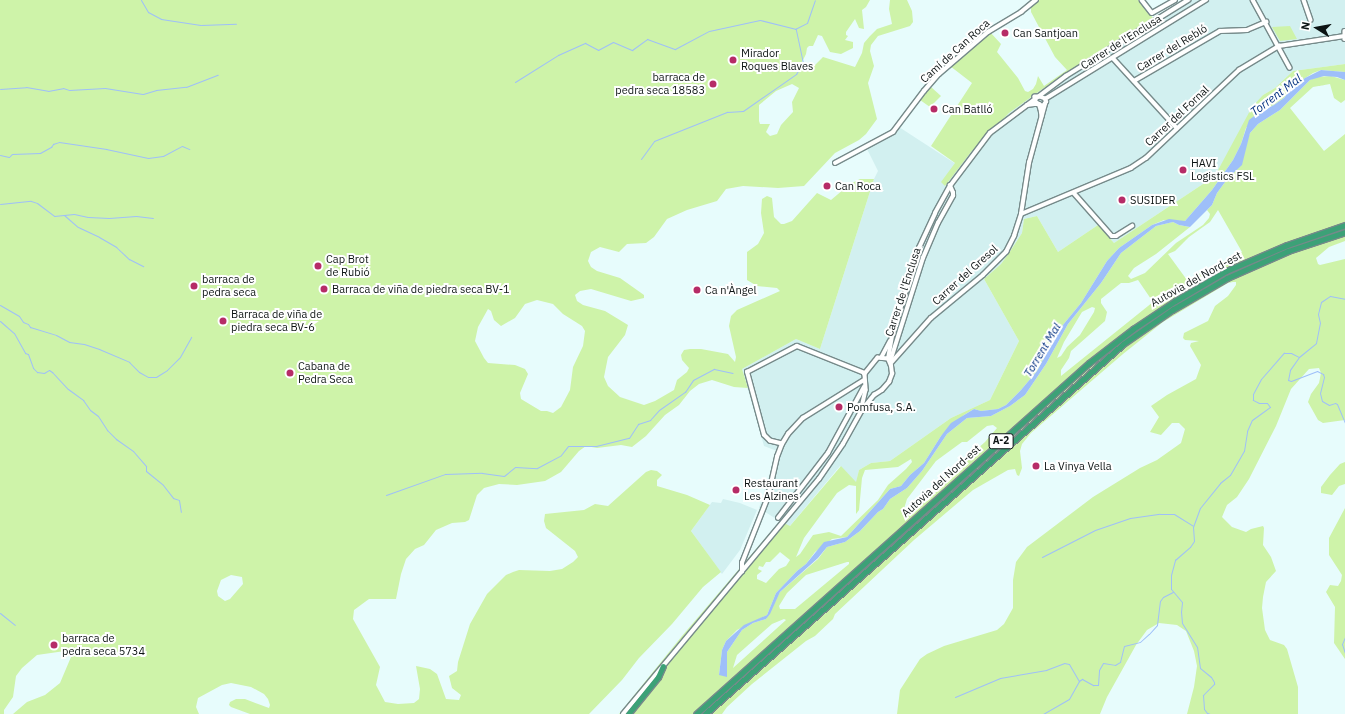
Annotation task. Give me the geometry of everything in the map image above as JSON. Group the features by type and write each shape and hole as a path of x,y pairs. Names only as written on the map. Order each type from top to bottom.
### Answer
{"highway":[{"name":"Autovia del Nord-est","path":"696,714 1066,384 1127,333 1175,301 1226,271 1287,245 1345,225"},
{"name":"Autovia del Nord-est","path":"705,714 1123,344 1172,310 1227,278 1288,251 1345,232"},
{"path":"628,714 658,677 664,666"}],"street":[{"name":"Camí de Can Roca","path":"835,163 891,134 924,91 940,74 988,32 1021,12 1036,0"},
{"path":"1142,0 1152,14 1172,1"},
{"path":"882,358 892,336 919,248 935,213 950,186 990,133 1035,97 1188,0"},
{"name":"Carrer de l'Enclusa","path":"1045,99 1206,0"},
{"path":"1253,0 1290,68"},
{"path":"1305,0 1311,20"},
{"name":"Carrer del Rebló","path":"1134,81 1220,31 1247,30 1266,22"},
{"name":"Carrer del Fornal","path":"1022,214 1131,168 1146,158 1239,70 1279,46 1344,38 1345,31"},
{"path":"1112,58 1177,128"},
{"name":"Carrer del Gresol","path":"890,361 931,318 998,261 1006,252 1022,214 1029,163 1045,104 1045,95 1048,89"},
{"path":"1035,97 1045,99"},
{"path":"1035,97 1042,110 1042,116"},
{"path":"1024,106 1045,104"},
{"name":"Carrer de l'Enclusa","path":"890,361 923,258 938,223 953,196 950,186"},
{"path":"1074,193 1112,236 1116,236 1132,226"},
{"path":"623,714 819,478 843,444 861,411 874,394 884,388 889,382 892,374 890,361 892,336"},
{"path":"782,444 770,441 764,435 747,372 797,346 865,373"},
{"path":"861,411 865,389 865,373 874,361 882,358 890,361"},
{"path":"742,572 742,563 768,497 782,444 803,418 864,380"},
{"path":"865,389 874,394"},
{"path":"778,518 828,453 865,389"}],"shaded area":[{"path":"1183,0 1345,0 1345,64 1293,71 1275,88 1263,95 1217,172 1206,182 1114,243 1098,225 1058,252 1037,216 1024,219 1022,233 1009,253 1001,264 984,279 1019,341 990,400 951,418 890,461 871,463 859,470 856,483 840,466 789,527 759,508 777,451 764,446 742,369 796,339 820,349 874,179 878,171 867,149 893,135 899,127 959,166 981,139 1009,113 1041,90"},
{"path":"723,499 740,503 757,510 740,550 722,574 691,531 712,502 721,503"}],"green space":[{"path":"0,0 870,0 866,7 862,10 864,29 859,28 855,19 846,32 846,35 848,36 845,40 853,42 853,48 841,54 830,52 822,36 818,35 813,46 809,46 807,48 801,64 803,68 810,70 823,57 855,67 862,53 864,43 870,36 877,29 892,24 889,9 890,0 907,0 912,11 913,22 910,26 878,36 871,45 870,51 874,66 868,83 877,119 866,134 859,140 835,153 804,186 778,188 743,186 726,189 717,201 687,210 667,219 654,237 646,243 627,244 619,252 600,247 591,252 588,261 591,267 597,271 620,278 644,295 644,298 631,301 591,289 580,291 575,295 577,301 583,305 605,311 628,325 625,335 608,357 604,377 608,386 620,397 644,405 655,401 674,390 677,380 687,372 689,368 682,360 681,355 684,350 701,349 728,354 735,362 736,357 729,326 731,316 737,310 780,291 777,288 757,286 747,280 747,252 758,244 764,233 761,213 762,199 767,196 772,198 774,217 781,224 784,224 792,221 817,193 831,200 850,184 860,179 874,179 820,349 796,339 742,369 748,388 734,387 712,380 699,384 690,391 679,405 665,415 646,436 632,447 621,445 597,448 586,446 579,451 561,472 545,481 517,485 499,484 484,488 477,495 469,520 465,522 452,523 436,530 424,545 415,549 406,559 401,574 396,599 369,599 354,610 353,619 380,667 376,685 385,702 398,704 414,703 419,699 420,689 416,666 430,669 437,674 446,699 459,700 461,695 452,688 449,676 457,671 458,662 470,624 487,594 506,575 513,572 519,570 550,571 562,569 578,557 575,551 546,528 544,521 545,514 584,510 595,504 608,506 646,472 651,470 657,471 662,475 657,480 657,486 687,495 710,505 691,531 721,572 703,587 672,624 639,658 622,680 589,714 250,714 231,707 229,705 230,702 236,699 245,699 269,708 270,705 268,699 264,694 251,687 231,683 222,685 198,698 196,707 199,714 13,714 27,702 45,695 60,683 71,657 70,653 65,651 37,655 22,668 16,676 13,697 4,710 4,714 0,714","holes":["792,84 799,88 792,102 793,112 781,125 777,134 770,136 766,132 770,124 760,124 759,105 776,91","537,300 553,304 563,314 582,326 585,331 583,346 573,367 570,390 561,407 553,413 541,411 521,399 520,393 528,374 525,369 515,365 488,363 475,341 478,327 488,309 491,311 494,320 501,326 515,318 525,304","231,575 242,577 243,584 230,599 225,601 218,596 217,591 221,580"]},
{"path":"1037,0 1138,0 1153,18 1041,90 1009,113 971,152 945,186 941,182 955,163 931,146 972,83 950,66 990,32 1001,44 997,52 1018,78 1025,91 1028,92 1033,89 1038,76 1044,86 1067,70 1055,57 1031,12 1031,6"},
{"path":"1290,26 1297,39 1280,41 1272,27"},
{"path":"1345,64 1345,72 1321,70 1313,73 1293,86 1284,98 1258,113 1246,128 1241,144 1233,160 1212,190 1185,221 1164,220 1152,225 1119,248 1107,261 1081,303 1058,331 1037,371 1021,390 1006,405 998,409 981,411 974,409 964,415 941,436 924,463 910,475 901,486 890,489 847,537 832,539 815,552 806,564 797,571 776,593 767,615 737,630 726,641 722,650 719,675 727,665 727,652 742,630 753,623 766,619 780,592 818,559 827,547 845,542 860,531 878,512 883,509 890,499 907,488 922,471 947,434 967,418 991,416 1010,406 1025,395 1046,364 1068,324 1101,283 1121,253 1156,226 1173,222 1190,227 1156,254 1134,268 1128,276 1131,279 1145,273 1176,243 1203,225 1209,218 1210,214 1207,210 1212,205 1217,193 1228,178 1233,175 1250,133 1258,124 1280,110 1310,80 1316,77 1331,76 1345,80 1345,100 1341,103 1334,98 1330,84 1313,87 1290,108 1324,151 1345,134 1345,241 1329,247 1316,258 1318,264 1320,265 1345,259 1345,420 1323,423 1318,420 1308,402 1311,394 1319,383 1321,373 1319,368 1309,369 1291,389 1276,426 1249,479 1237,497 1227,505 1222,517 1232,527 1246,532 1263,526 1264,528 1263,545 1271,557 1276,571 1266,582 1263,597 1262,608 1265,630 1270,640 1284,645 1287,649 1298,687 1298,714 1187,714 1194,687 1197,666 1194,651 1186,631 1177,625 1159,623 1147,630 1136,645 1107,697 1100,714 897,714 900,690 920,659 944,646 997,630 1004,624 1013,608 1013,580 1016,562 1027,547 1093,497 1140,468 1157,460 1181,443 1185,429 1179,423 1172,423 1161,435 1150,432 1159,417 1151,406 1167,395 1196,379 1201,365 1190,346 1191,343 1199,341 1185,340 1183,338 1184,333 1208,321 1215,306 1228,296 1236,285 1236,282 1233,282 1228,283 1163,322 1123,354 1031,433 1022,444 1020,451 1022,468 1019,476 1017,475 1015,469 1008,470 973,490 914,540 835,614 833,619 815,636 806,641 752,684 727,707 722,714 619,714 682,636 780,521 790,526 841,466 856,482 859,470 871,463 890,461 951,418 990,400 1019,341 984,279 1001,264 1009,253 1022,233 1024,219 1037,216 1058,252 1098,225 1114,243 1206,182 1217,172 1252,107 1263,95 1275,88 1293,71","holes":["1218,210 1242,252 1187,280 1168,254 1175,251 1189,237 1210,222","1138,280 1153,302 1061,376 1061,370 1069,358 1071,351 1105,321 1107,312 1101,303 1101,299 1121,283 1129,283","1092,307 1095,308 1080,335 1067,347 1061,356 1057,358 1064,342 1082,312","993,425 997,428 985,442 902,515 907,499 936,461 962,442 967,442 987,426","911,459 912,462 888,485 878,500 841,536 829,532 813,535 800,554 796,557 804,538 837,493 849,485 856,486 856,514 859,510 862,478 865,470 898,467","780,552 790,560 786,566 779,569 766,583 757,579 757,575 762,571 758,569 759,566 763,567 766,562 770,562","849,562 849,564 795,609 780,609 779,606 787,593 806,575","784,619 786,620 733,668 737,655 772,624"]},
{"path":"931,87 941,96 930,107 920,100"},
{"path":"1345,462 1345,484 1339,486 1332,495 1321,493 1321,487 1330,475 1340,464"},
{"path":"1345,508 1345,659 1334,643 1335,607 1326,592 1330,585 1338,586 1341,581 1342,575 1329,555 1329,538"}],"water":[{"path":"1321,70 1345,72 1345,80 1337,77 1324,76 1310,80 1280,110 1258,124 1250,133 1242,165 1228,178 1217,193 1212,205 1190,227 1173,222 1156,226 1121,253 1101,283 1068,324 1046,364 1025,395 1010,406 991,416 967,418 947,434 922,471 907,488 890,499 883,509 878,512 860,531 845,542 827,547 818,558 780,592 770,614 766,619 753,623 742,630 727,652 727,677 719,675 722,650 726,641 744,625 767,615 776,593 797,571 806,564 824,542 847,537 890,489 901,486 910,475 924,463 951,423 974,409 981,411 998,409 1006,405 1037,371 1058,331 1081,303 1107,261 1119,248 1152,225 1169,219 1185,221 1212,190 1233,160 1241,144 1249,120 1284,98 1293,86"}],"waterway":[{"path":"141,0 148,12 161,19 201,25 236,24"},
{"path":"515,82 558,55 585,43 598,50 613,42 632,50 647,39 675,49 709,31 760,20 795,29 807,23 815,0"},
{"path":"641,159 654,141 727,112 743,111 796,74 803,63 796,29"},
{"path":"0,89 26,87 48,91 63,88 69,90 105,88 143,94 156,90 186,87 218,75"},
{"path":"0,155 9,157 12,154 40,153 51,147 53,144 59,142 106,149 148,158 163,156 182,146 189,149"},
{"path":"0,204 31,201 37,203 54,216 74,214 88,217 109,218 136,216 153,218"},
{"path":"64,215 78,227 116,247 129,259 143,266"},
{"path":"1210,714 1204,709 1203,695 1214,684 1214,682 1211,677 1200,668 1197,647 1182,623 1182,602 1171,589 1171,575 1175,560 1190,547 1194,541 1193,527 1200,508 1220,483 1230,475 1244,451 1247,431 1252,420 1270,407 1267,403 1259,403 1253,400 1253,394 1261,379 1284,353 1291,353 1299,357 1316,343 1320,323 1318,314 1321,302 1330,296 1345,299"},
{"path":"0,305 19,316 23,322 28,324 30,327 56,335 69,342 84,344 99,349 129,362 139,372 148,377 156,377 167,370 180,357 191,337"},
{"path":"0,321 14,333 25,353 28,354 33,368 37,372 44,373 49,370 68,389 83,400 90,410 98,416 107,430 116,439 133,451 146,466 146,471 163,485 173,498 179,500 181,512"},
{"path":"1299,357 1290,370 1288,380 1291,381 1317,371 1323,374 1324,377 1320,393 1322,401 1329,405 1335,403 1337,404 1345,423"},
{"path":"386,495 445,474 482,473 504,476 515,467 537,468 561,455 568,446 596,446 629,438 638,424 650,420 659,410 685,392 693,380 714,369 733,373"},
{"path":"1042,557 1095,530 1130,518 1160,514 1174,514 1193,526"},
{"path":"1043,714 1069,699 1079,681 1082,679 1093,685 1098,685 1099,670 1103,663 1115,665 1120,662 1124,646 1140,642 1149,634 1157,625 1160,601 1163,597 1173,592"},
{"path":"0,613 15,625"},
{"path":"1345,637 1342,644 1345,653"},
{"path":"955,697 1000,678 1046,670 1064,663 1069,664 1079,681"}],"place":[{"name":"Can Santjoan","path":"1005,33"},
{"name":"Mirador Roques Blaves","path":"733,60"},
{"name":"barraca de pedra seca 18583","path":"713,84"},
{"name":"Can Batlló","path":"934,109"},
{"name":"HAVI Logistics FSL","path":"1183,170"},
{"name":"Can Roca","path":"827,186"},
{"name":"SUSIDER","path":"1122,200"},
{"name":"Cap Brot de Rubió","path":"318,266"},
{"name":"barraca de pedra seca","path":"194,286"},
{"name":"Barraca de viña de piedra seca BV-1","path":"324,289"},
{"name":"Ca n'Àngel","path":"697,290"},
{"name":"Barraca de viña de piedra seca BV-6","path":"223,321"},
{"name":"Cabana de Pedra Seca","path":"290,373"},
{"name":"Pomfusa, S.A.","path":"839,407"},
{"name":"La Vinya Vella","path":"1036,466"},
{"name":"Restaurant Les Alzines","path":"736,490"},
{"name":"barraca de pedra seca 5734","path":"54,645"}],"water label":[{"name":"Torrent Mal","path":"1276,95"},
{"name":"Torrent Mal","path":"1042,350"}]}
